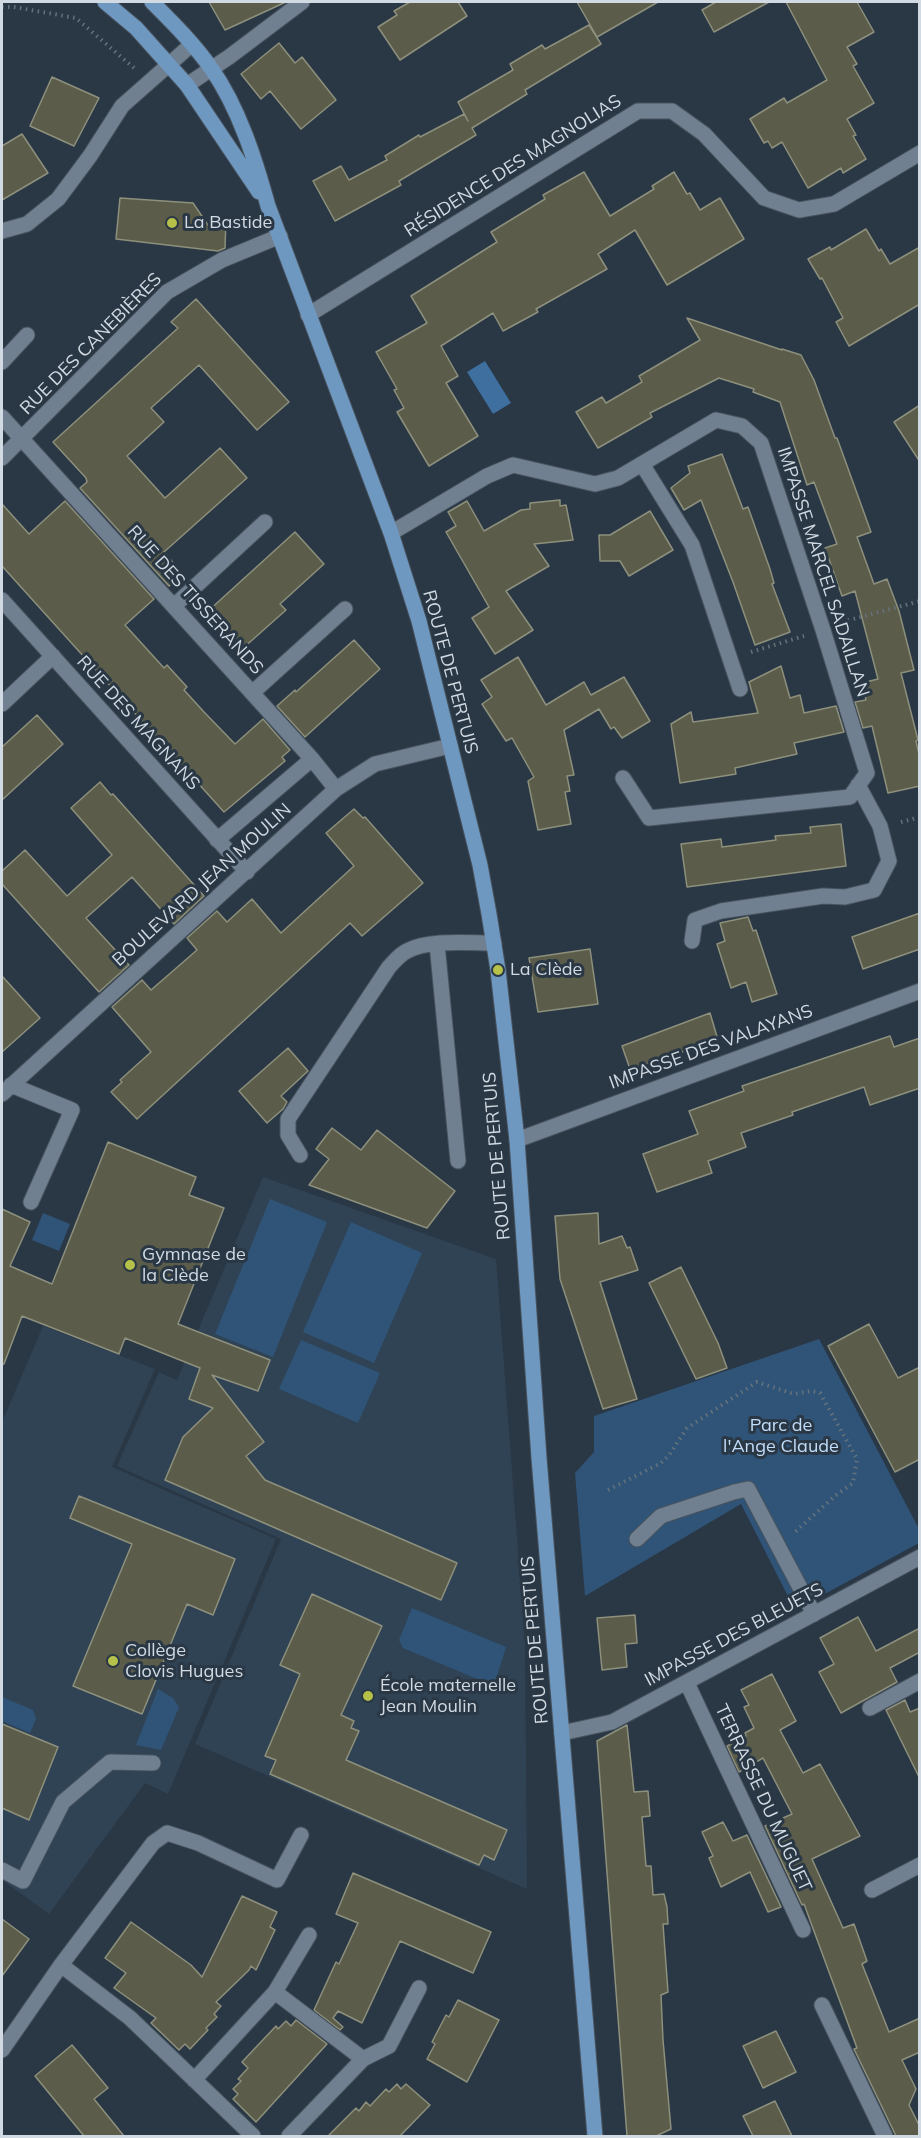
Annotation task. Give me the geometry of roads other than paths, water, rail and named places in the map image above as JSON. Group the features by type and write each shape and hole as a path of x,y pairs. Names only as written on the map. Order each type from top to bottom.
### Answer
{"main road":[{"name":"ROUTE DE PERTUIS","path":"105,2 136,28 187,85 268,206"},
{"name":"ROUTE DE PERTUIS","path":"152,2 212,69 242,124 255,159 268,206 391,533 419,621 480,865 494,943 517,1140 539,1458 595,2136"}],"street":[{"path":"187,85 302,2"},
{"path":"2,231 27,224 58,199 90,156 122,106 191,45"},
{"name":"RÉSIDENCE DES MAGNOLIAS","path":"308,315 638,111 672,111 704,134 764,198 798,210 834,204 920,153"},
{"name":"RUE DES CANEBIÈRES","path":"2,458 167,292 222,260 280,236"},
{"path":"2,362 27,335"},
{"name":"RUE DES TISSERANDS","path":"2,417 312,759 336,789"},
{"name":"IMPASSE MARCEL SADAILLAN","path":"391,533 487,476 513,465 595,484 618,478 716,420 742,426 761,443 823,630 867,773 858,785"},
{"path":"642,464 692,545 740,689"},
{"path":"174,606 265,522"},
{"name":"RUE DES MAGNANS","path":"2,600 247,872"},
{"path":"252,693 345,609"},
{"path":"2,704 52,656"},
{"name":"BOULEVARD JEAN MOULIN","path":"6,1090 336,789 375,764 450,746"},
{"path":"217,840 312,759"},
{"path":"623,778 649,818 850,797 858,785 880,826 889,861 874,890 845,897 823,896 722,911 695,920 692,941"},
{"path":"300,1155 288,1135 288,1119 389,967 406,951 419,946 494,943"},
{"path":"437,944 458,1161"},
{"name":"IMPASSE DES VALAYANS","path":"517,1140 920,991"},
{"path":"6,1090 72,1110 31,1202"},
{"path":"637,1539 661,1516 748,1489 814,1614"},
{"name":"IMPASSE DES BLEUETS","path":"562,1734 612,1722 920,1557"},
{"path":"870,1708 920,1681"},
{"name":"TERRASSE DU MUGUET","path":"687,1683 803,1930"},
{"path":"2,1870 24,1881 63,1802 110,1762 153,1763"},
{"path":"2,2050 61,1965 153,1844 168,1833 198,1843 277,1880 301,1835"},
{"path":"872,1890 920,1865"},
{"path":"194,2080 275,1992 309,1935"},
{"path":"61,1965 130,2018 253,2136"},
{"path":"289,2136 363,2059 390,2046 419,1988"},
{"path":"275,1992 363,2059"},
{"path":"822,2005 885,2136"}],"place":[{"name":"La Bastide","path":"172,223"},
{"name":"La Clède","path":"498,970"},
{"name":"Gymnase de la Clède","path":"130,1265"},
{"name":"Collège Clovis Hugues","path":"113,1661"},
{"name":"École maternelle Jean Moulin","path":"368,1696"}],"park label":[{"name":"Parc de l'Ange Claude","path":"781,1436"}]}
